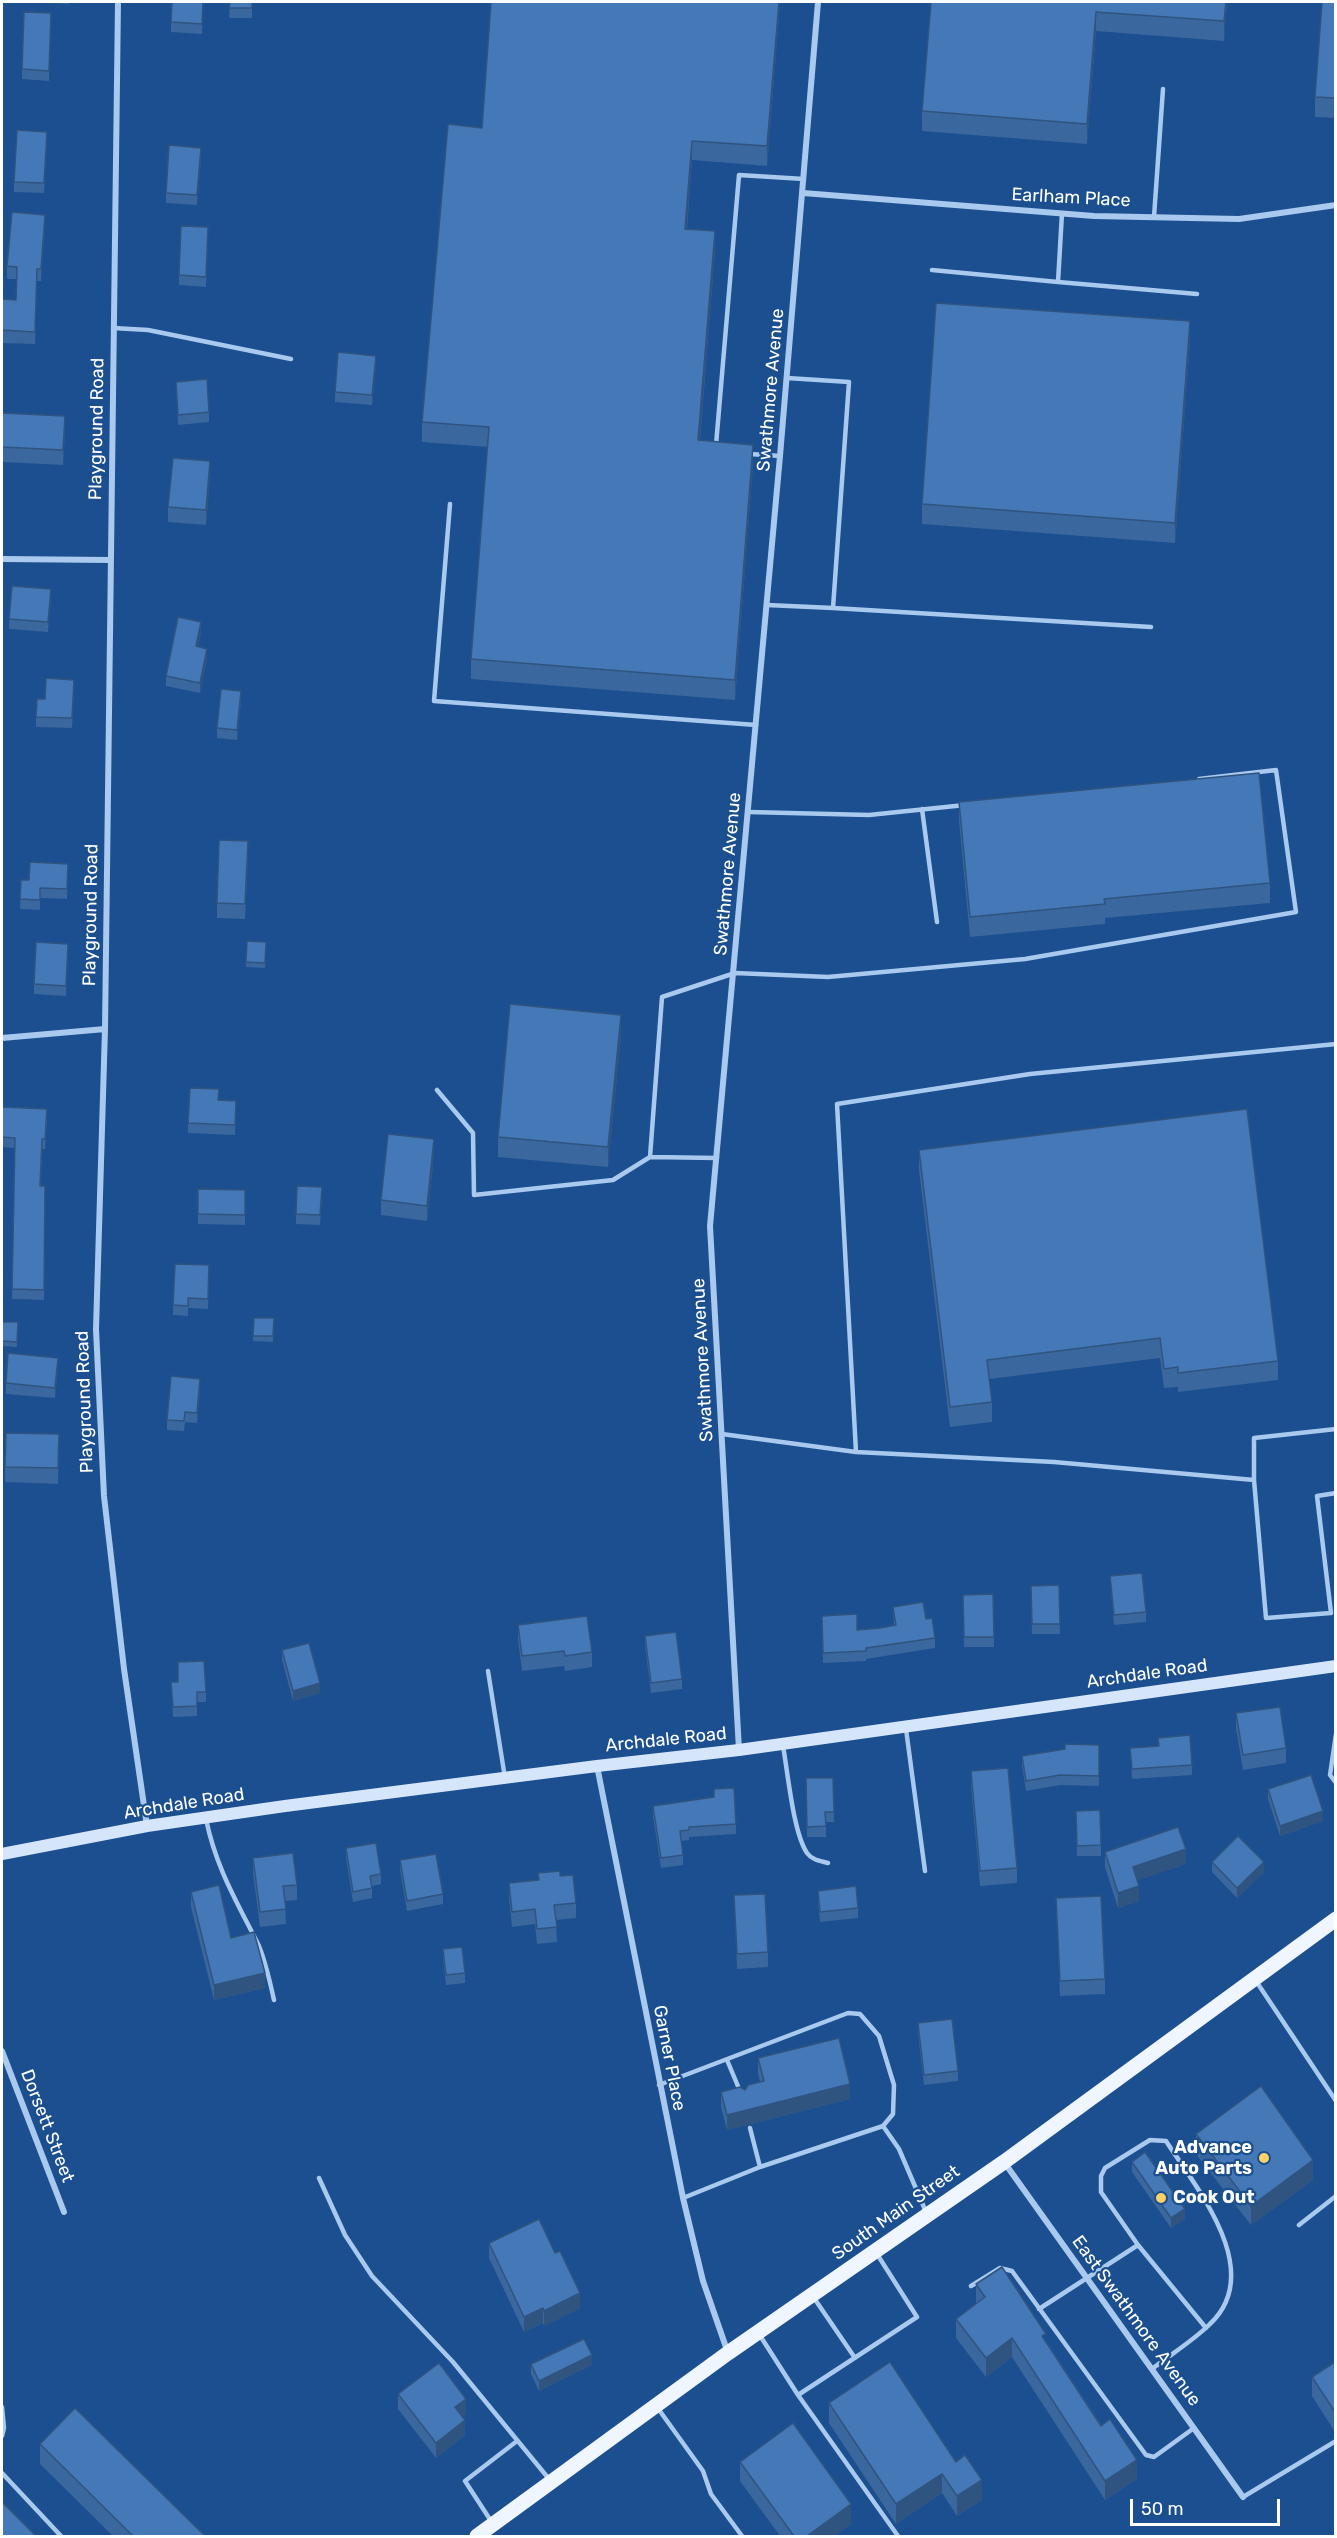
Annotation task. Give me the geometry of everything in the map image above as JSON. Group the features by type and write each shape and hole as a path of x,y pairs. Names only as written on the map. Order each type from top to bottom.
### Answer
{"main road":[{"name":"Archdale Road","path":"2,1854 147,1826 597,1766 739,1750 1335,1669"},
{"name":"South Main Street","path":"477,2536 728,2352 1004,2162 1335,1919"}],"street":[{"name":"Playground Road","path":"118,2 105,1029 96,1329 98,1412 106,1519 124,1669 147,1826"},
{"name":"Swathmore Avenue","path":"739,1750 710,1226 735,973 818,2"},
{"name":"Earlham Place","path":"803,193 1062,213 1239,219 1335,205"},
{"path":"2,559 110,560"},
{"path":"2,1038 105,1029"},
{"name":"Garner Place","path":"597,1766 683,2198 703,2281 728,2352"},
{"name":"Dorsett Street","path":"2,2051 64,2212"},
{"name":"East Swathmore Avenue","path":"1004,2162 1243,2497"}],"lane":[{"path":"1154,217 1163,89"},
{"path":"715,452 739,175 804,179"},
{"path":"1058,282 1062,213"},
{"path":"932,270 1197,294"},
{"path":"113,328 148,330 291,359"},
{"path":"787,378 849,382 833,608"},
{"path":"748,454 780,456"},
{"path":"450,504 434,701 756,725"},
{"path":"767,605 1151,627"},
{"path":"650,1157 662,997 735,973 828,977 1025,959 1296,912 1276,770 1195,779"},
{"path":"749,812 869,815 976,804"},
{"path":"922,809 937,922"},
{"path":"856,1452 837,1104 1030,1074 1335,1044"},
{"path":"438,1090 473,1133 474,1195 612,1180 650,1157 717,1158"},
{"path":"1335,1429 1254,1438 1254,1480 1266,1618 1330,1613 1317,1496 1335,1494"},
{"path":"722,1434 856,1452 1054,1462 1254,1480"},
{"path":"488,1671 505,1778"},
{"path":"906,1726 925,1870"},
{"path":"1335,1734 1329,1775 1335,1783"},
{"path":"782,1744 797,1826 803,1845 808,1855 828,1863"},
{"path":"206,1819 212,1847 223,1877 259,1948 274,2000"},
{"path":"1254,1978 1335,2101"},
{"path":"659,2085 848,2013 860,2014 879,2036 894,2085 893,2114 883,2126 760,2167 683,2198"},
{"path":"727,2060 744,2101"},
{"path":"883,2126 899,2149 927,2214"},
{"path":"750,2128 760,2167"},
{"path":"1152,2369 1206,2328 1223,2308 1232,2287 1232,2269 1211,2210 1166,2141 1150,2140 1106,2168 1101,2176 1101,2192 1138,2245 1206,2328"},
{"path":"319,2178 345,2235 372,2276 453,2362 551,2482"},
{"path":"1299,2225 1335,2196"},
{"path":"1039,2309 1138,2245"},
{"path":"798,2395 917,2317 875,2250"},
{"path":"971,2286 1000,2268 1012,2271 1146,2455 1154,2457 1194,2428"},
{"path":"812,2294 855,2358"},
{"path":"757,2332 798,2395 898,2536"},
{"path":"656,2405 703,2471 711,2494 742,2536"},
{"path":"2,2407 4,2428 2,2436"},
{"path":"493,2524 465,2481 517,2441"},
{"path":"1243,2497 1335,2441"},
{"path":"2,2473 61,2536"}],"building":[{"path":"172,2 203,2 202,24 171,22"},
{"path":"230,2 252,2 252,8 229,8"},
{"path":"491,2 779,2 767,146 692,141 685,229 715,231 698,440 753,445 735,680 471,659 489,427 422,422 448,124 482,128"},
{"path":"931,2 1226,2 1224,21 1096,12 1087,124 922,111"},
{"path":"1322,2 1335,2 1335,98 1315,97"},
{"path":"24,12 51,13 49,71 22,69"},
{"path":"17,130 47,132 44,183 14,182"},
{"path":"169,145 201,148 197,195 166,193"},
{"path":"12,212 45,215 41,269 37,269 35,332 2,330 2,299 16,300 17,267 7,266"},
{"path":"181,226 208,227 206,277 179,275"},
{"path":"936,303 1190,321 1175,523 922,504"},
{"path":"338,352 376,356 372,395 335,392"},
{"path":"207,379 209,412 178,415 176,382"},
{"path":"2,413 65,416 63,450 2,447"},
{"path":"173,458 210,461 206,510 168,507"},
{"path":"12,586 51,589 48,622 9,619"},
{"path":"178,617 201,622 196,646 207,649 200,683 166,676"},
{"path":"46,678 74,680 72,718 36,717 37,699 45,699"},
{"path":"221,689 241,691 237,730 217,728"},
{"path":"1259,773 1270,883 1104,899 1105,904 970,917 959,802"},
{"path":"219,840 248,841 245,904 217,903"},
{"path":"30,862 68,864 67,889 40,888 40,900 20,899 21,880 29,880"},
{"path":"247,941 266,942 265,963 246,962"},
{"path":"36,942 68,944 66,986 34,984"},
{"path":"510,1004 621,1015 608,1147 498,1137"},
{"path":"190,1088 219,1089 218,1100 236,1101 235,1125 188,1123"},
{"path":"2,1107 47,1109 45,1139 42,1139 40,1186 45,1186 44,1290 12,1289 15,1138 2,1137"},
{"path":"1247,1109 1278,1361 1178,1373 1178,1367 1164,1369 1160,1338 987,1360 992,1402 950,1407 919,1150"},
{"path":"388,1134 434,1139 427,1206 381,1200"},
{"path":"297,1186 322,1187 320,1215 296,1214"},
{"path":"198,1189 245,1190 245,1215 198,1214"},
{"path":"175,1264 209,1265 208,1299 188,1298 188,1306 173,1305"},
{"path":"254,1318 274,1318 273,1336 253,1336"},
{"path":"2,1322 18,1322 17,1342 2,1341"},
{"path":"8,1353 58,1358 55,1388 6,1383"},
{"path":"171,1376 200,1379 197,1413 185,1412 184,1421 167,1420"},
{"path":"6,1433 59,1434 58,1468 5,1467"},
{"path":"1142,1573 1146,1612 1114,1615 1110,1576"},
{"path":"1059,1585 1060,1624 1032,1624 1031,1586"},
{"path":"993,1594 994,1637 964,1637 963,1595"},
{"path":"923,1602 926,1619 932,1618 935,1638 866,1648 866,1651 823,1653 822,1616 857,1614 857,1630 880,1628 896,1625 893,1607"},
{"path":"587,1616 592,1652 565,1656 564,1651 522,1656 518,1625"},
{"path":"676,1632 682,1679 651,1683 645,1636"},
{"path":"309,1643 320,1683 293,1691 282,1650"},
{"path":"204,1661 206,1692 197,1692 197,1706 173,1707 171,1682 178,1682 178,1662"},
{"path":"1280,1707 1286,1748 1243,1755 1236,1713"},
{"path":"1190,1735 1192,1765 1132,1769 1130,1748 1159,1746 1158,1738"},
{"path":"1065,1744 1099,1745 1099,1776 1060,1775 1026,1781 1022,1756 1065,1749"},
{"path":"1008,1768 1017,1868 980,1871 971,1771"},
{"path":"1311,1775 1323,1811 1280,1826 1268,1789"},
{"path":"806,1778 833,1778 834,1812 825,1812 826,1826 807,1827"},
{"path":"734,1788 736,1824 689,1827 689,1830 680,1831 683,1855 661,1858 653,1806 714,1797 714,1789"},
{"path":"1100,1810 1101,1845 1077,1846 1076,1811"},
{"path":"1178,1827 1186,1849 1133,1867 1139,1886 1118,1893 1105,1852"},
{"path":"1238,1836 1264,1862 1237,1888 1212,1862"},
{"path":"376,1843 381,1874 370,1876 372,1888 353,1892 346,1848"},
{"path":"293,1853 297,1885 283,1886 286,1909 260,1912 253,1858"},
{"path":"436,1854 443,1894 407,1901 400,1860"},
{"path":"560,1871 560,1876 573,1875 576,1903 554,1905 557,1927 537,1929 535,1909 512,1912 509,1883 539,1880 538,1873"},
{"path":"219,1885 231,1938 254,1932 265,1973 214,1985 191,1892"},
{"path":"856,1886 858,1908 820,1912 818,1891"},
{"path":"765,1894 768,1952 737,1954 734,1895"},
{"path":"1101,1896 1105,1979 1060,1981 1056,1898"},
{"path":"462,1947 465,1973 446,1975 443,1949"},
{"path":"952,2019 958,2071 924,2075 918,2023"},
{"path":"839,2038 850,2084 727,2115 721,2092 740,2087 745,2090 748,2085 764,2081 758,2058"},
{"path":"1261,2086 1313,2160 1251,2206 1196,2134"},
{"path":"1145,2152 1185,2209 1171,2218 1132,2162"},
{"path":"539,2219 555,2253 560,2251 580,2293 544,2311 543,2308 524,2317 489,2243"},
{"path":"1002,2267 1046,2334 1042,2336 1101,2426 1110,2419 1137,2460 1105,2481 1012,2338 986,2358 956,2319 985,2297 976,2284"},
{"path":"584,2339 592,2355 539,2381 531,2364"},
{"path":"890,2362 956,2462 965,2455 982,2480 957,2496 942,2474 896,2504 829,2403"},
{"path":"1335,2362 1335,2412 1312,2377"},
{"path":"439,2363 466,2399 455,2407 465,2420 436,2443 398,2394"},
{"path":"75,2408 205,2536 133,2536 40,2444"},
{"path":"793,2423 851,2504 807,2536 794,2536 740,2462"},
{"path":"2,2502 36,2536 2,2536"}],"place":[{"name":"Advance Auto Parts","path":"1264,2158"},
{"name":"Cook Out","path":"1161,2198"}]}
